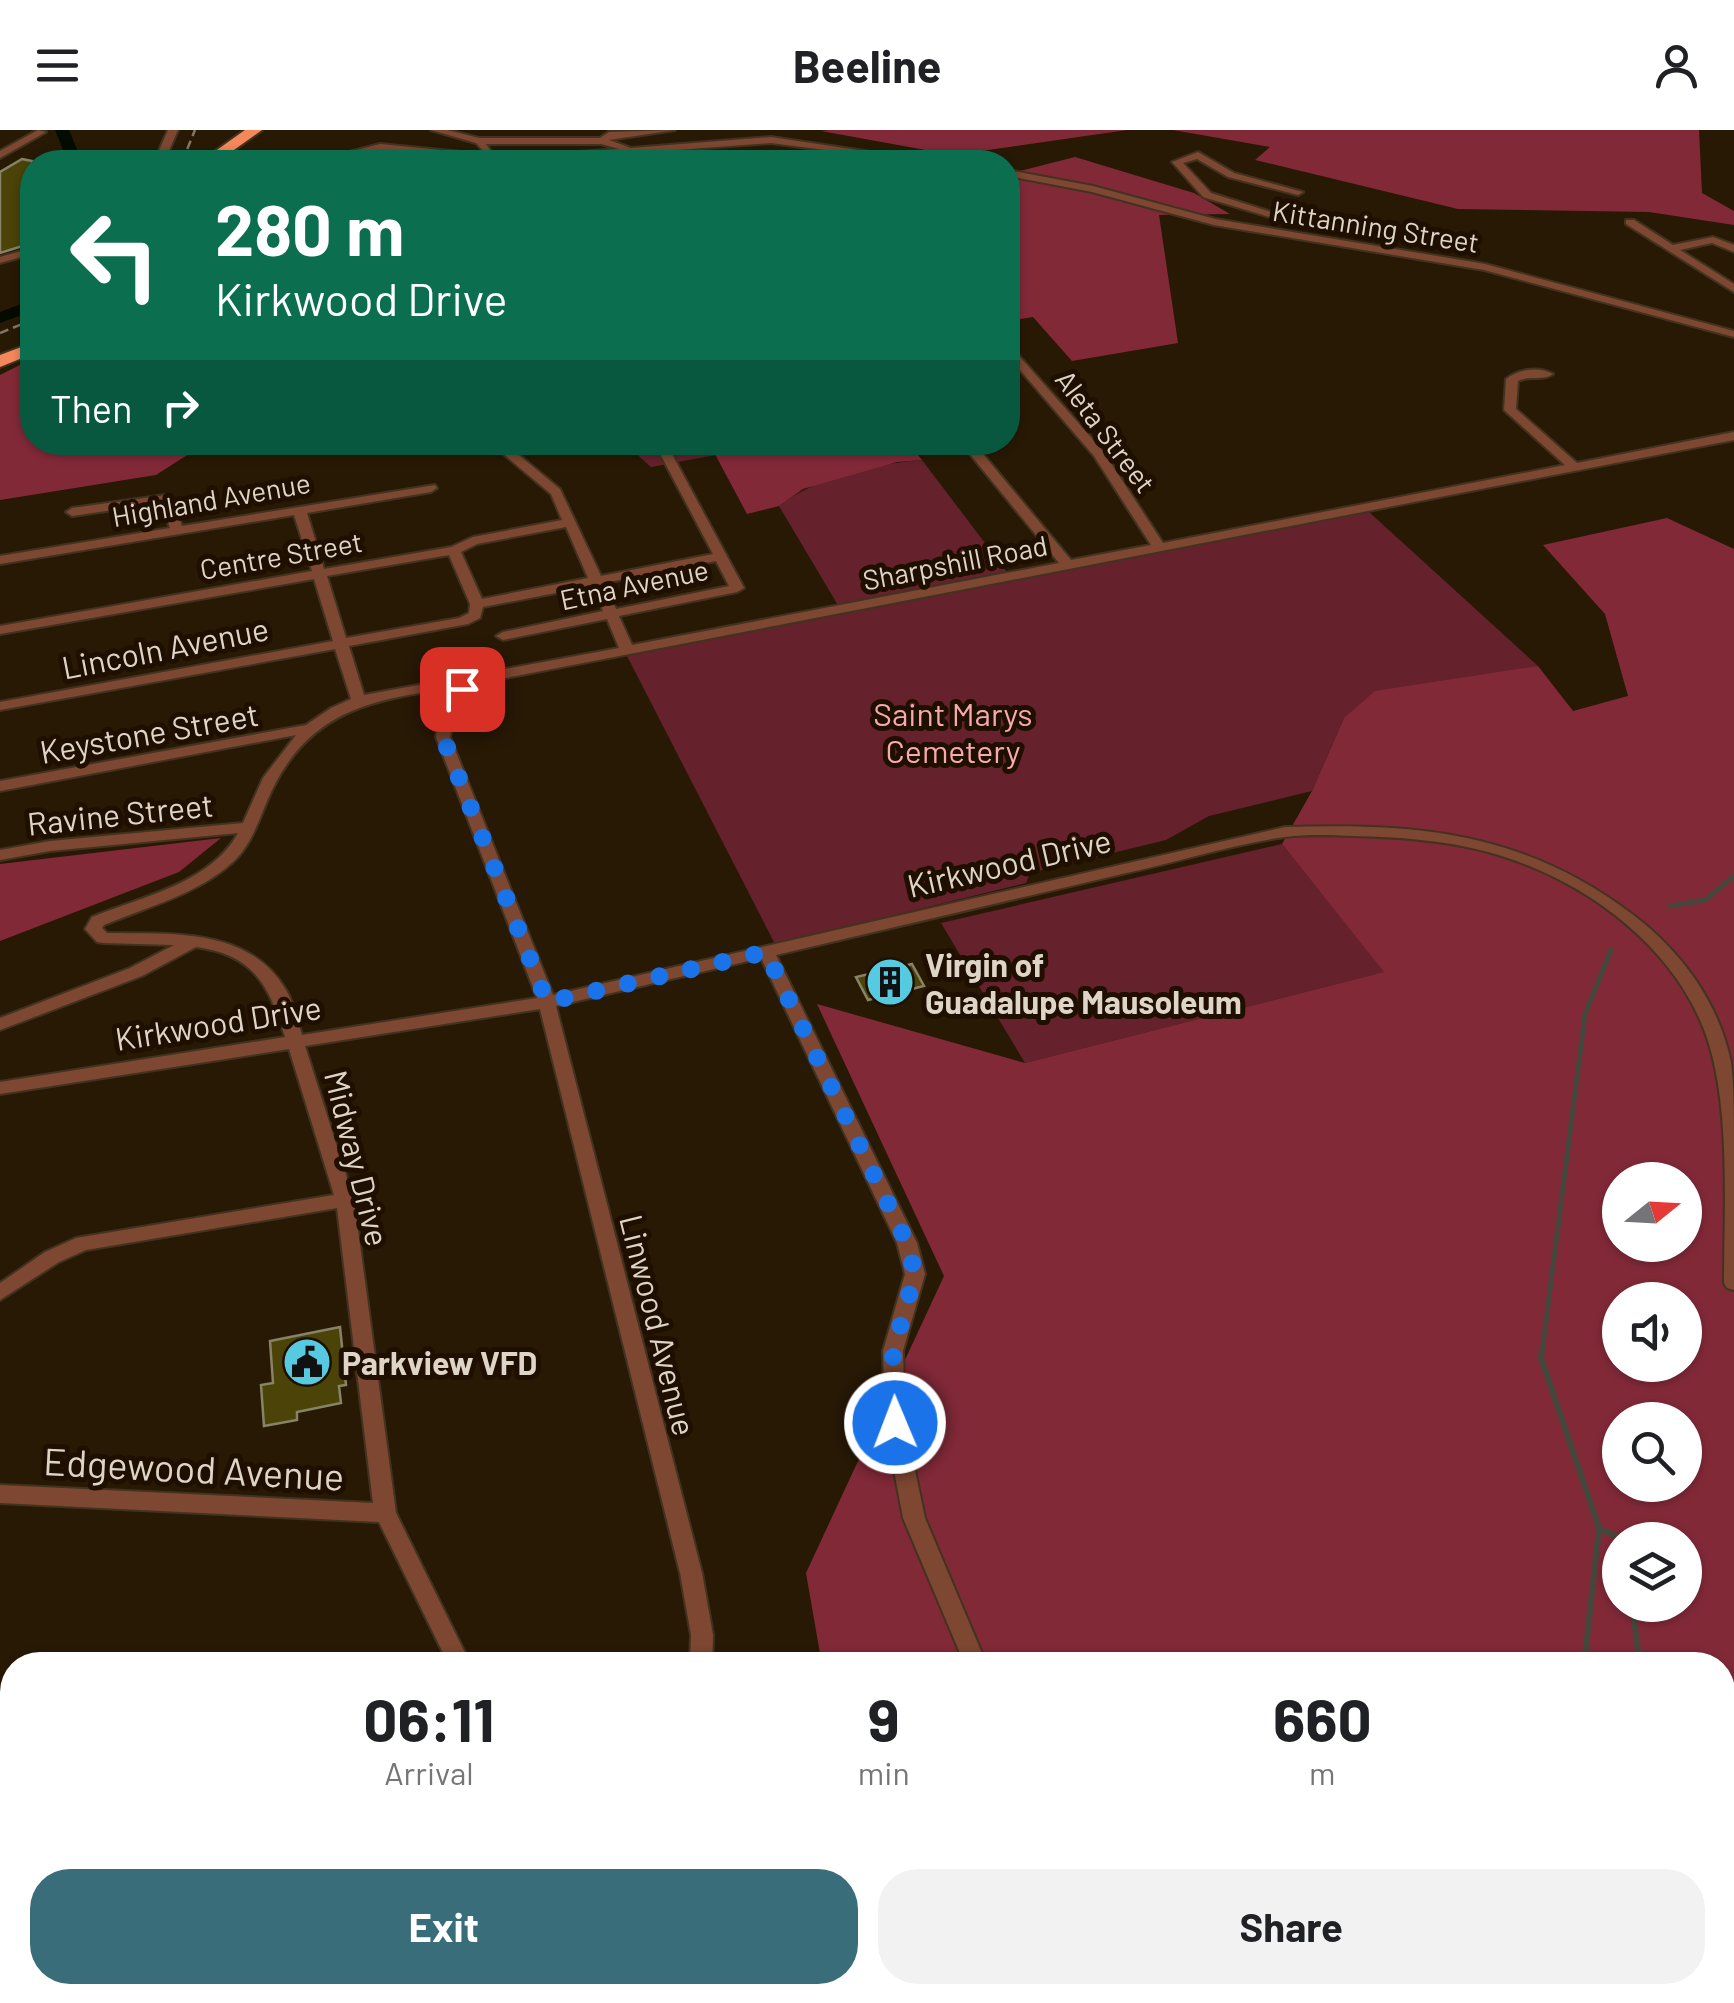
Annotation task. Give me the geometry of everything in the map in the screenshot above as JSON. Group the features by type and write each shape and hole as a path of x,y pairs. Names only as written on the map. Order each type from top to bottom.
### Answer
{"highway":[{"path":"225,150 255,130"}],"street":[{"path":"358,130 367,148"},
{"path":"436,130 478,141 533,135 602,141 609,147 644,150"},
{"path":"602,141 609,135 670,130"},
{"path":"0,155 40,132"},
{"path":"662,150 720,141 770,140 844,150"},
{"path":"478,141 483,150"},
{"path":"360,150 402,150"},
{"path":"1298,192 1231,175 1198,156 1177,162 1207,195 1292,222 1390,242 1402,251"},
{"name":"Kittanning Street","path":"1020,175 1093,188 1214,222 1402,251 1521,276 1734,334"},
{"path":"1630,222 1734,289"},
{"path":"1674,248 1713,240 1734,249"},
{"name":"Aleta Street","path":"1020,364 1099,454 1159,547"},
{"path":"1546,374 1524,373 1512,379 1510,410 1575,468"},
{"name":"Sharpshill Road","path":"246,828 285,756 308,729 329,711 358,699 480,679 1734,436"},
{"path":"512,455 556,492 627,649"},
{"name":"Etna Avenue","path":"503,636 736,588 667,455"},
{"path":"977,455 1068,566"},
{"name":"Highland Avenue","path":"0,560 430,488"},
{"path":"72,512 166,499 178,530"},
{"path":"299,509 358,699"},
{"name":"Centre Street","path":"0,630 454,550 473,540 569,523"},
{"path":"454,550 477,604"},
{"name":"Lincoln Avenue","path":"0,706 463,620 475,616 477,604 720,557"},
{"name":"Linwood Avenue","path":"480,679 451,700 443,718 443,737 547,1002 691,1573 701,1652"},
{"name":"Keystone Street","path":"0,786 308,729"},
{"name":"Ravine Street","path":"0,855 50,846 246,828"},
{"name":"Midway Drive","path":"246,828 241,844 226,860 167,894 98,921 93,929 103,938 192,942 246,953 266,969 280,993 345,1200 385,1513 454,1652"},
{"name":"Kirkwood Drive","path":"0,1088 547,1002 1285,832 1360,830 1441,838 1519,856 1591,894 1666,951 1700,1002 1723,1064 1733,1115 1734,1282"},
{"path":"0,1024 136,972 192,942"},
{"path":"766,952 907,1243 915,1274 893,1352 895,1423 914,1518 971,1652"},
{"path":"0,1293 52,1257 84,1243 345,1200"},
{"name":"Edgewood Avenue","path":"0,1494 385,1513"}],"green space":[{"path":"638,455 716,455 651,467"},
{"name":"Saint Marys Cemetery","path":"922,460 1013,580 1369,512 1538,666 1344,718 1312,791 1209,816 1166,840 1030,873 1026,883 775,944 626,654 842,612 779,506 811,487 847,474"},
{"path":"1282,844 1385,972 1025,1063 941,923"}],"shaded area":[{"path":"1127,130 988,150 926,150 821,131"},
{"path":"1173,130 1699,130 1702,193 1734,211 1734,225 1649,212 1458,209 1255,160 1270,147"},
{"path":"1075,157 1194,193 1230,214 1159,215 1178,343 1072,361 1033,317 1020,319 1020,171"},
{"path":"20,365 20,455 187,455 156,475 0,500 0,375"},
{"path":"715,455 918,455 922,460 897,462 803,489 779,506 747,514"},
{"path":"1667,518 1734,549 1734,1652 820,1652 806,1573 944,1276 817,1004 1025,1063 1384,972 1282,844 1312,791 1344,718 1375,691 1538,666 1573,711 1628,696 1605,614 1543,545"},
{"path":"221,838 179,872 0,941 0,864"}],"building":[{"path":"20,160 20,247 0,253 0,172"},
{"name":"Virgin of Guadalupe Mausoleum","path":"912,964 924,986 868,1000 856,977"},
{"name":"Parkview VFD","path":"340,1327 346,1385 339,1386 341,1403 297,1412 297,1420 264,1426 261,1385 273,1383 270,1341"}],"waterway":[{"path":"62,130 70,150"},
{"path":"0,318 20,310"},
{"path":"1670,906 1705,900 1734,876"},
{"path":"1542,1352 1585,1014 1611,950"},
{"path":"1542,1349 1541,1358 1599,1528"},
{"path":"1585,1652 1599,1528"},
{"path":"1634,1622 1638,1652"}],"railway":[{"path":"187,150 195,130"},
{"path":"0,333 20,325"}],"place":[{"name":"Virgin of Guadalupe Mausoleum","path":"890,982"},
{"name":"Parkview VFD","path":"307,1362"}],"route":[{"path":"462,689 451,700 443,718 443,737 547,1002 766,952 907,1243 915,1274 893,1352 895,1423"}]}
